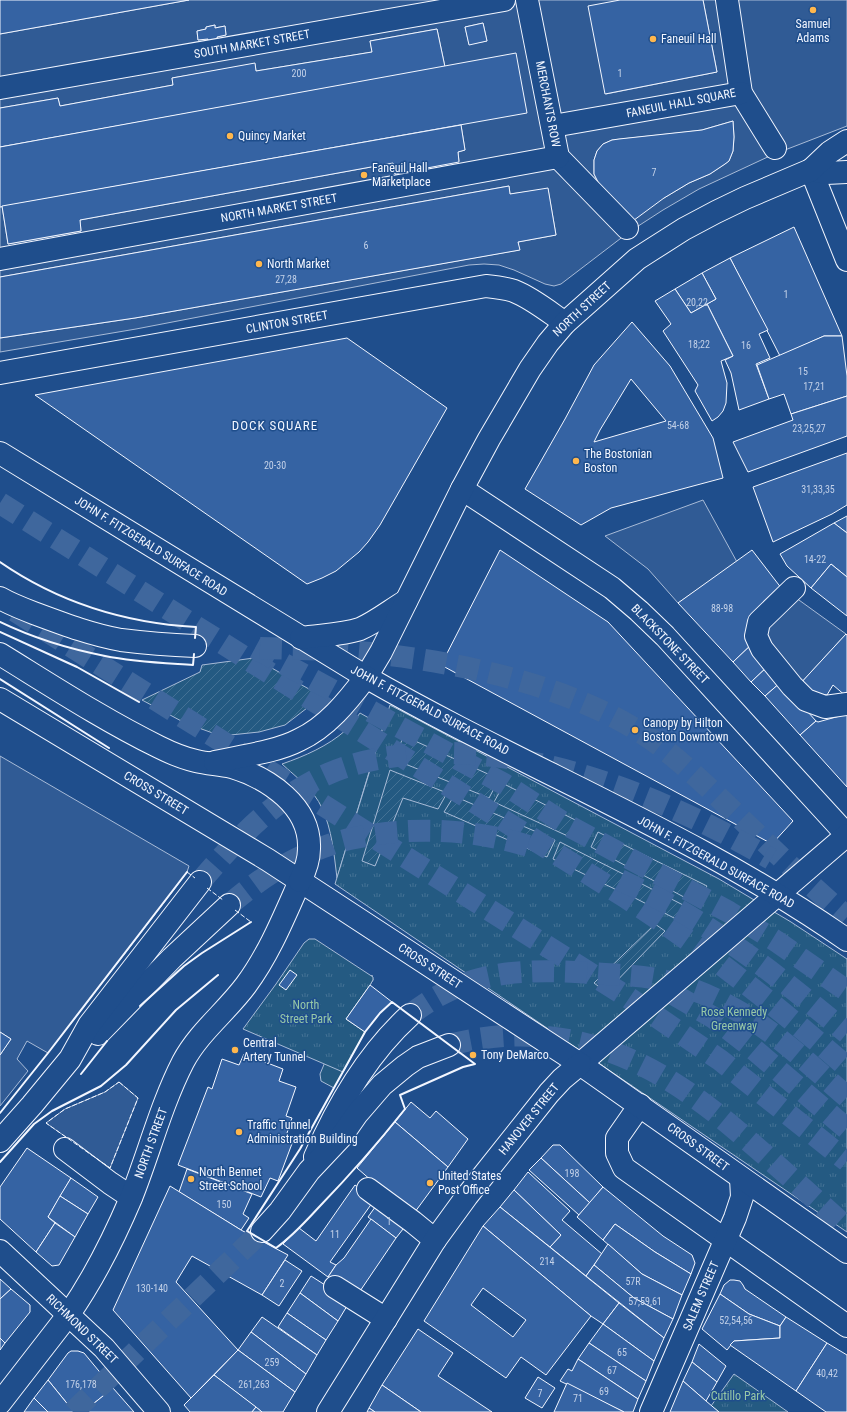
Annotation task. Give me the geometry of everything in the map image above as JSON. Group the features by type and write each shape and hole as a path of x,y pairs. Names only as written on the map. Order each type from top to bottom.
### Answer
{"main road":[{"name":"SOUTH MARKET STREET","path":"0,88 504,0"},
{"name":"MERCHANTS ROW","path":"527,0 558,156 627,228"},
{"name":"FANEUIL HALL SQUARE","path":"553,126 741,93 726,0"},
{"path":"741,93 774,148"},
{"name":"NORTH STREET","path":"210,763 287,745 304,738 330,720 352,696 366,678 381,652 462,489 489,439 530,368 565,323 638,259 684,229 730,205 811,170 830,152 847,141"},
{"name":"NORTH MARKET STREET","path":"0,259 558,156"},
{"path":"811,170 826,173 847,172"},
{"path":"811,170 847,260"},
{"name":"CLINTON STREET","path":"0,373 486,286 515,291 532,300 565,323"},
{"name":"JOHN F. FITZGERALD SURFACE ROAD","path":"0,453 366,678 405,700 646,822 778,894 847,940"},
{"name":"BLACKSTONE STREET","path":"462,489 612,588 639,611 665,636 847,835"},
{"path":"794,588 759,622 756,636 762,649 792,686 806,700 825,707 847,704"},
{"path":"0,598 60,623 100,635 136,641 194,646"},
{"name":"NORTH STREET","path":"301,638 344,633 361,628 379,619 407,600"},
{"name":"NORTH STREET","path":"0,654 72,699 175,755 196,761 233,768 258,777 276,788 295,808 305,826 309,848 307,862 300,881 270,945 254,973 239,995 197,1040 184,1061 173,1085 117,1230 92,1277 69,1314 0,1403"},
{"name":"CROSS STREET","path":"0,699 268,860 580,1064 847,1252"},
{"name":"HANOVER STREET","path":"328,1412 434,1240 549,1093 562,1079 847,835"},
{"path":"70,1059 89,1025 200,882"},
{"path":"0,1141 70,1059 100,1032 150,979 229,905"},
{"path":"309,1171 326,1131 359,1074 381,1045 410,1015"},
{"path":"262,1231 280,1211 309,1171 341,1137 367,1101 392,1075 418,1057 449,1045"},
{"path":"640,1105 617,1138 616,1153 624,1168 847,1326"},
{"path":"65,1149 131,1197"},
{"name":"SALEM STREET","path":"651,1412 739,1208 742,1197 741,1178"},
{"path":"368,1189 413,1222 434,1240"},
{"name":"RICHMOND STREET","path":"0,1250 112,1356 159,1412"},
{"path":"335,1288 386,1319"}],"green space":[{"path":"254,658 316,693 307,708 285,725 259,732 221,736 185,723 142,700 200,672 202,665"},
{"name":"Rose Kennedy Greenway","path":"390,705 719,879 791,922 847,959 847,1232 335,884"},
{"path":"360,713 383,726 337,878 330,833 319,801 299,779 282,764 308,754 332,741 346,730"},
{"path":"404,736 499,779 489,798 393,759"},
{"path":"390,770 447,793 438,809 403,798 375,866 362,861"},
{"path":"504,784 593,829 585,844 494,802"},
{"path":"454,796 555,840 547,857 444,812"},
{"path":"598,832 707,886 695,903 591,847"},
{"path":"560,842 631,878 625,894 553,859"},
{"path":"638,882 687,907 678,920 631,896"},
{"path":"655,924 665,931 606,992 594,983"},
{"name":"North Street Park","path":"309,939 315,939 373,977 370,985 346,1019 365,1032 343,1072 243,1029 304,943"},
{"path":"372,975 373,980 346,1019 365,1032 334,1088 321,1081 320,1074 342,1016"},
{"name":"Cutillo Park","path":"734,1374 788,1412 719,1412 711,1406"}],"shaded area":[{"path":"189,0 620,0 606,94 717,72 703,0 847,0 847,126 772,155 699,189 629,232 561,284 554,286 545,284 499,265 469,265 136,329 0,352 0,338 135,318 519,250 518,242 556,235 548,189 510,194 509,186 0,277 0,207 2,206 8,244 81,231 80,220 393,163 395,174 459,161 458,152 465,150 461,125 445,67 437,29 370,41 372,52 256,71 255,64 172,78 173,85 60,106 58,98 0,108 0,34","holes":["483,23 487,41 469,44 465,27","215,25 215,28 225,26 226,35 217,37 218,40 209,42 208,39 198,40 197,31","733,121 733,151 729,161 710,174 689,183 664,198 600,186 594,174 594,160 597,151 603,144 612,140 702,130"]},
{"path":"703,500 737,562 678,603 648,569 605,536"},
{"path":"792,595 846,634 799,685 775,655 763,625"},
{"path":"0,756 189,866 187,872 176,887 48,1053 27,1041 17,1059 28,1071 0,1106 0,1055 11,1039 0,1032"},
{"path":"119,1082 138,1098 110,1168 46,1123 65,1109 105,1092"}],"building":[{"path":"0,0 189,0 0,34"},
{"name":"Faneuil Hall","path":"620,0 703,0 717,72 605,94 588,6"},
{"path":"483,23 487,41 469,45 465,27"},
{"path":"215,25 215,28 225,26 226,35 217,37 218,41 208,42 208,39 198,40 197,31"},
{"path":"437,29 445,67 0,147 0,108 58,98 60,106 173,85 172,78 255,63 256,71 372,52 370,41"},
{"name":"Quincy Market","path":"516,53 527,113 0,207 0,147"},
{"path":"733,121 733,151 729,161 710,174 689,183 664,198 626,226 594,174 594,160 597,151 603,144 619,139 702,130"},
{"path":"461,125 465,150 458,152 459,162 395,174 393,163 80,220 81,231 8,244 2,206"},
{"name":"North Market","path":"509,186 510,194 548,188 556,235 518,242 520,250 135,318 0,338 0,277"},
{"path":"794,227 842,336 824,336 780,356 730,258"},
{"path":"730,258 768,330 759,334 770,358 756,364 769,399 739,410 731,373 725,360 733,356 707,304 716,299 702,273"},
{"path":"702,273 716,299 691,313 675,289"},
{"path":"675,289 691,313 707,304 733,356 721,361 727,383 726,403 723,411 712,421 695,391 698,385 663,331 671,324 655,301"},
{"path":"632,322 670,366 713,438 723,478 611,508 581,525 525,489 594,365","holes":["631,379 666,421 594,442"]},
{"path":"824,336 842,336 847,376 847,396 791,414 784,394 769,399 757,365"},
{"path":"347,338 447,408 380,525 368,542 359,552 336,571 307,584 35,395"},
{"path":"847,396 847,436 748,472 733,442 793,420 791,414"},
{"path":"847,453 847,505 832,514 773,542 753,487"},
{"path":"847,516 847,533 834,523"},
{"path":"834,523 847,533 847,577 831,564 811,588 787,566 780,554"},
{"name":"Canopy by Hilton Boston Downtown","path":"500,550 608,622 793,821 772,844 441,665"},
{"path":"752,550 782,589 752,644 733,662 678,603"},
{"path":"831,564 847,577 847,616 811,588"},
{"path":"846,634 847,697 833,685 827,695 807,693 799,685"},
{"path":"752,644 767,667 751,682 733,662"},
{"path":"767,667 781,682 765,696 751,682"},
{"path":"781,682 816,721 800,735 765,696"},
{"path":"847,714 847,787 800,735 816,721 818,722"},
{"path":"290,970 297,975 286,990 279,985"},
{"path":"370,985 392,1002 380,1013 365,1032 346,1019"},
{"path":"0,1032 11,1039 0,1055"},
{"name":"Traffic Tunnel Administration Building","path":"244,1054 283,1069 279,1081 296,1087 286,1116 292,1118 285,1139 293,1141 278,1181 270,1178 261,1197 178,1165 208,1087 212,1089 222,1059 239,1065"},
{"path":"411,1102 430,1118 436,1111 468,1139 448,1167 395,1122"},
{"path":"395,1122 448,1167 412,1216 357,1168"},
{"path":"553,1145 560,1145 603,1187 590,1203 541,1158"},
{"path":"27,1148 71,1178 48,1217 55,1223 36,1252 0,1219 0,1187"},
{"path":"541,1158 590,1203 579,1215 529,1170"},
{"path":"187,1169 252,1194 243,1214 249,1218 241,1230 179,1192"},
{"path":"528,1172 570,1211 562,1220 602,1254 586,1276 550,1247 561,1235 514,1190"},
{"path":"71,1178 98,1197 88,1214 60,1196"},
{"path":"355,1185 375,1199 330,1262 336,1265 328,1277 283,1244 299,1228 316,1241"},
{"path":"170,1186 241,1230 288,1255 262,1295 192,1256 176,1282 238,1350 191,1398 113,1310"},
{"path":"603,1187 663,1236 692,1255 695,1263 691,1274 655,1252 615,1224 603,1240 577,1217"},
{"path":"514,1190 561,1235 550,1247 500,1207"},
{"path":"60,1196 88,1214 75,1237 48,1217"},
{"path":"378,1203 407,1224 396,1238 368,1217"},
{"path":"500,1207 619,1303 603,1324 591,1316 483,1226"},
{"path":"371,1219 396,1238 356,1297 328,1277 336,1265 344,1258"},
{"path":"55,1223 75,1237 59,1265 52,1266 36,1252"},
{"path":"615,1224 655,1252 691,1274 682,1295 642,1274 603,1240"},
{"path":"483,1226 591,1316 546,1375 521,1357 506,1378 424,1321","holes":["483,1288 526,1320 513,1337 471,1305"]},
{"path":"608,1244 642,1274 682,1295 673,1319 634,1298 594,1265"},
{"path":"285,1260 302,1271 279,1306 262,1295"},
{"path":"594,1265 634,1298 673,1319 664,1338 586,1276"},
{"path":"311,1276 350,1301 338,1321 300,1293"},
{"path":"0,1279 11,1289 0,1299"},
{"path":"730,1280 740,1281 745,1289 786,1317 780,1326 749,1314 720,1294 724,1285"},
{"path":"11,1289 30,1305 30,1312 5,1343 0,1338 0,1299"},
{"path":"300,1293 338,1321 326,1340 287,1313"},
{"path":"720,1294 749,1314 780,1326 780,1338 734,1341 727,1350 702,1329"},
{"path":"619,1303 664,1338 654,1361 603,1324"},
{"path":"287,1313 326,1340 317,1355 278,1327"},
{"path":"262,1317 317,1355 306,1374 251,1332"},
{"path":"786,1317 827,1343 796,1391 730,1345 734,1341 780,1338 780,1326"},
{"path":"603,1324 654,1361 646,1381 589,1343"},
{"path":"418,1329 453,1353 438,1376 492,1412 421,1412 382,1385"},
{"path":"251,1332 306,1374 295,1392 238,1350"},
{"path":"0,1338 5,1343 0,1350"},
{"path":"589,1343 646,1381 638,1399 578,1359"},
{"path":"827,1343 847,1355 847,1412 826,1412 796,1391"},
{"path":"699,1344 726,1366 717,1382 692,1362"},
{"path":"238,1350 295,1392 283,1412 262,1412 214,1375"},
{"path":"71,1351 84,1353 113,1388 83,1412 74,1412 48,1380"},
{"path":"578,1359 638,1399 633,1412 624,1412 560,1381 568,1369 572,1371"},
{"path":"692,1362 717,1382 706,1401 683,1381"},
{"path":"214,1375 256,1407 252,1412 190,1412 184,1405"},
{"path":"538,1377 555,1388 542,1408 525,1398"},
{"path":"48,1380 74,1412 48,1412 34,1398"},
{"path":"683,1381 706,1401 719,1412 670,1412"},
{"path":"567,1383 624,1412 554,1412"},
{"path":"382,1385 421,1412 375,1412 369,1408"},
{"path":"113,1388 134,1412 83,1412"},
{"path":"34,1398 48,1412 24,1412"},
{"path":"256,1407 262,1412 252,1412"},
{"path":"369,1408 375,1412 367,1412"}],"tunnel":[{"path":"0,503 654,916 739,978 847,1067"},
{"path":"15,611 629,998 720,1060 847,1161"},
{"path":"255,648 504,784 567,825 729,912 776,941 847,991"},
{"path":"260,648 346,651 433,661 512,679 589,705 623,722 666,750 707,786 847,917"},
{"path":"454,753 495,756 536,763 578,774 618,787 698,820 771,859"},
{"path":"200,882 248,830 285,799 305,786 326,775 349,766 377,759 406,755"},
{"path":"229,905 265,877 290,862 318,849 344,840 386,833 429,831 493,837 535,848"},
{"path":"620,880 670,905 722,937 786,983 847,1033"},
{"path":"410,1015 434,998 460,985 479,979 510,973 558,971 627,975 662,980 704,994 744,1014 790,1047 847,1097"},
{"path":"673,994 714,1018 750,1046 847,1129"},
{"path":"449,1045 483,1038 516,1036 548,1037 579,1042 610,1051 640,1064 669,1080 715,1112 847,1228"},
{"path":"73,1412 262,1231"}],"fence":[{"path":"187,872 195,878"},
{"path":"207,888 223,900"},
{"path":"235,910 251,922"},
{"path":"119,1082 138,1098 110,1168 46,1123 65,1109 105,1092 119,1082"}],"wall":[{"path":"0,562 45,588 94,608 144,621 196,627 195,638"},
{"path":"0,622 51,642 78,650 127,660 193,665 194,654"},
{"path":"0,632 77,667 139,702"},
{"path":"0,679 109,748"},
{"path":"0,1113 187,872"},
{"path":"140,1006 184,966 251,922"},
{"path":"0,1162 34,1124 52,1111 101,1086 126,1065 176,1010 218,975"},
{"path":"392,1002 475,1064 463,1067 400,1095 405,1109 395,1122 364,1159 299,1228 276,1248 247,1231 300,1149 365,1032 380,1013 392,1002"},
{"path":"81,1074 107,1041"}],"place":[{"name":"Samuel Adams","path":"813,10"},
{"name":"Faneuil Hall","path":"653,39"},
{"name":"Quincy Market","path":"230,136"},
{"name":"Faneuil Hall Marketplace","path":"364,175"},
{"name":"North Market","path":"259,264"},
{"name":"The Bostonian Boston","path":"576,461"},
{"name":"Canopy by Hilton Boston Downtown","path":"635,730"},
{"name":"Central Artery Tunnel","path":"235,1050"},
{"name":"Tony DeMarco","path":"473,1055"},
{"name":"Traffic Tunnel Administration Building","path":"239,1132"},
{"name":"North Bennet Street School","path":"191,1179"},
{"name":"United States Post Office","path":"430,1183"}],"district":[{"name":"DOCK SQUARE","path":"275,425"}]}
